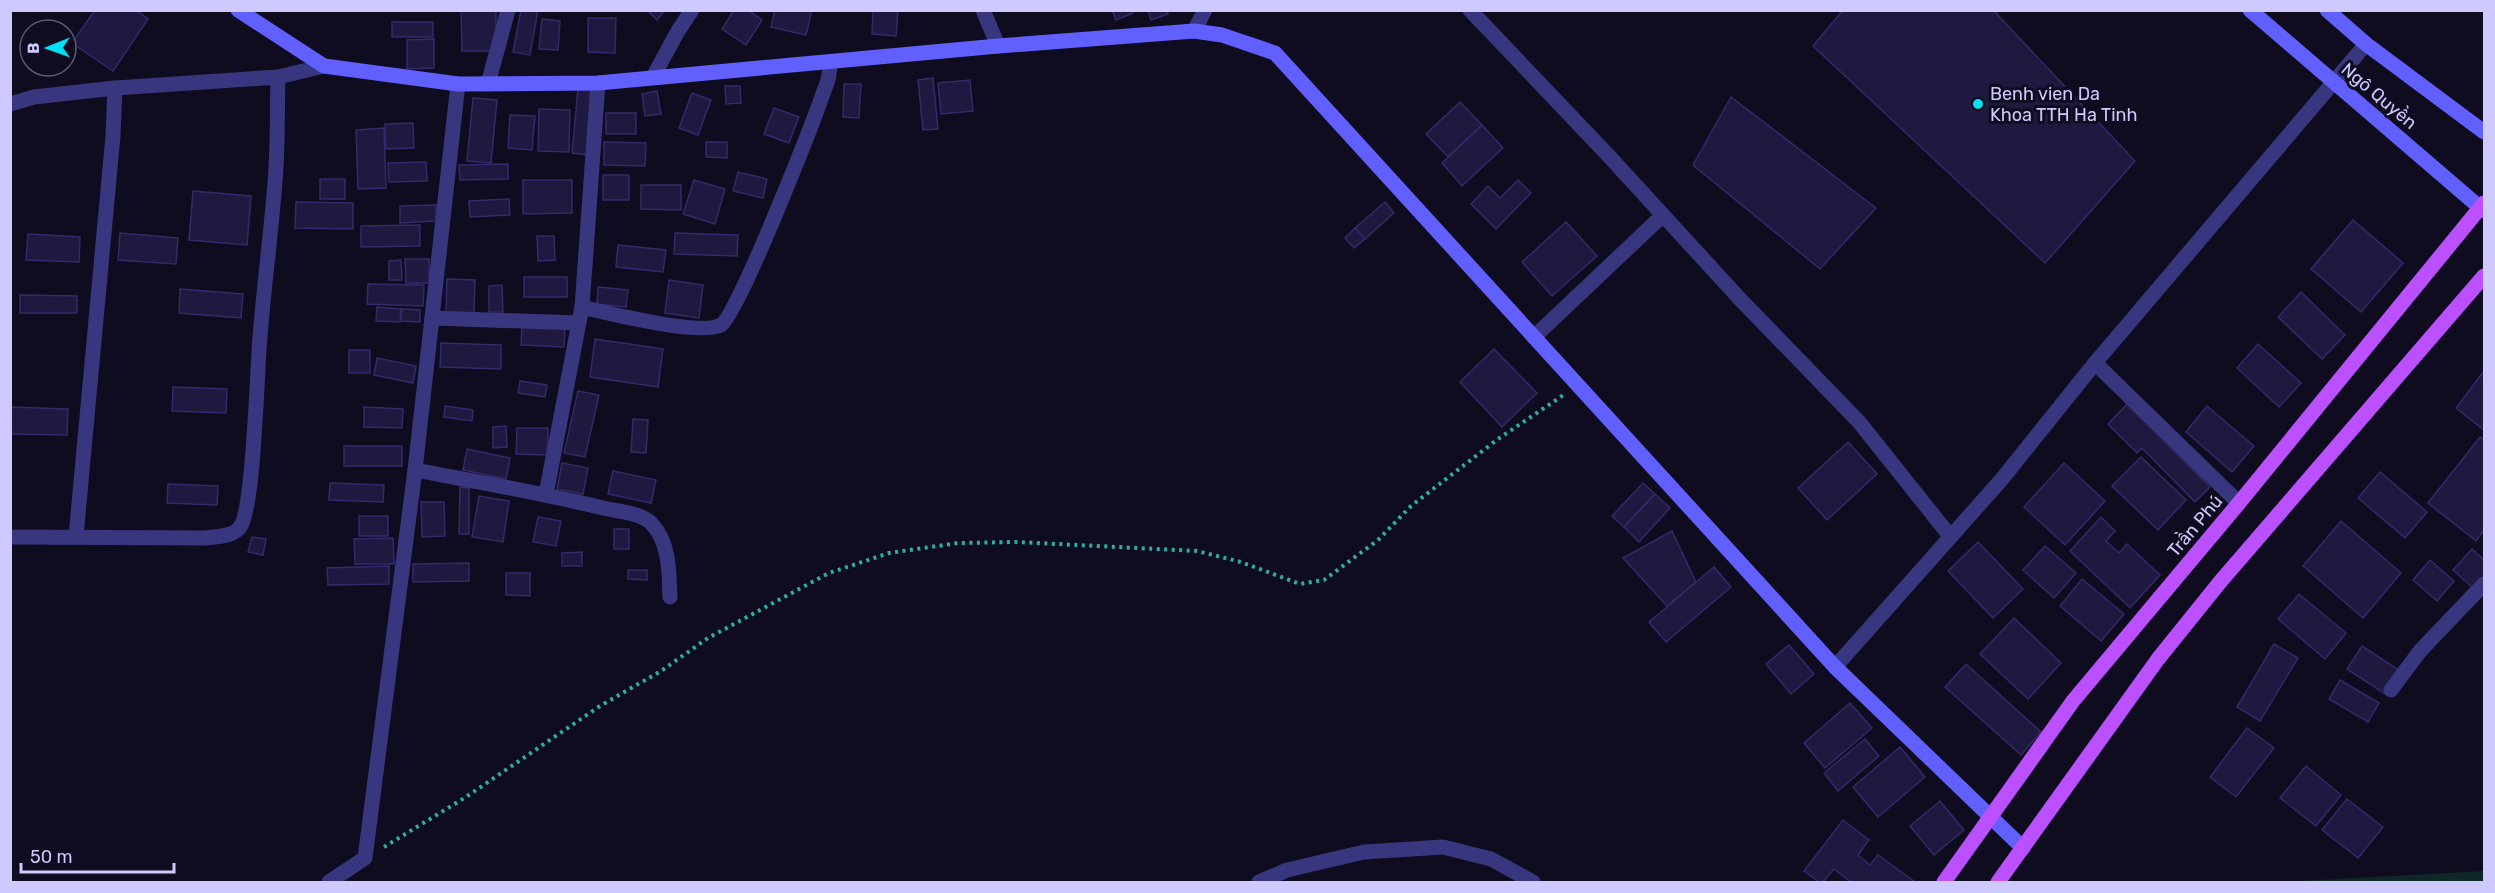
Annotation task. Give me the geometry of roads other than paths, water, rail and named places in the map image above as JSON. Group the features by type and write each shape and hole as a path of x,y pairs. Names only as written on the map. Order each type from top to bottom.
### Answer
{"main road":[{"name":"Trần Phú","path":"1944,882 2073,701 2483,207"},
{"path":"1998,882 2164,650 2484,276"}],"street":[{"path":"238,10 324,66"},
{"path":"488,84 508,10"},
{"path":"653,77 692,10"},
{"path":"983,10 998,46"},
{"path":"1194,31 1205,10"},
{"path":"1470,10 1607,154 1662,216 1859,422 1950,536"},
{"name":"Ngô Quyền","path":"2250,10 2333,83 2483,207"},
{"name":"Ngô Quyền","path":"2327,10 2366,44 2484,132"},
{"path":"10,104 34,97 115,88 278,78 324,66 458,84 598,83 998,46 1194,31 1231,37 1275,53 1835,667 2023,848"},
{"path":"1835,667 2002,479 2096,363 2366,44"},
{"path":"582,307 701,328 722,324 729,317 740,295 778,208 826,88 830,62"},
{"path":"10,537 206,538 231,534 241,527 247,504 273,204 278,78"},
{"path":"546,494 582,307 598,83"},
{"path":"329,882 365,858 415,470 458,84"},
{"path":"76,536 113,136 115,88"},
{"path":"1534,337 1662,216"},
{"path":"432,318 579,323"},
{"path":"2096,363 2239,503"},
{"path":"415,470 546,494 650,522 661,537 668,561 670,597"},
{"path":"2391,690 2420,651 2484,584"},
{"path":"1259,882 1287,870 1364,852 1443,847 1491,859 1533,882"}],"place":[{"name":"Benh vien Da Khoa TTH Ha Tinh","path":"1978,104"}]}
